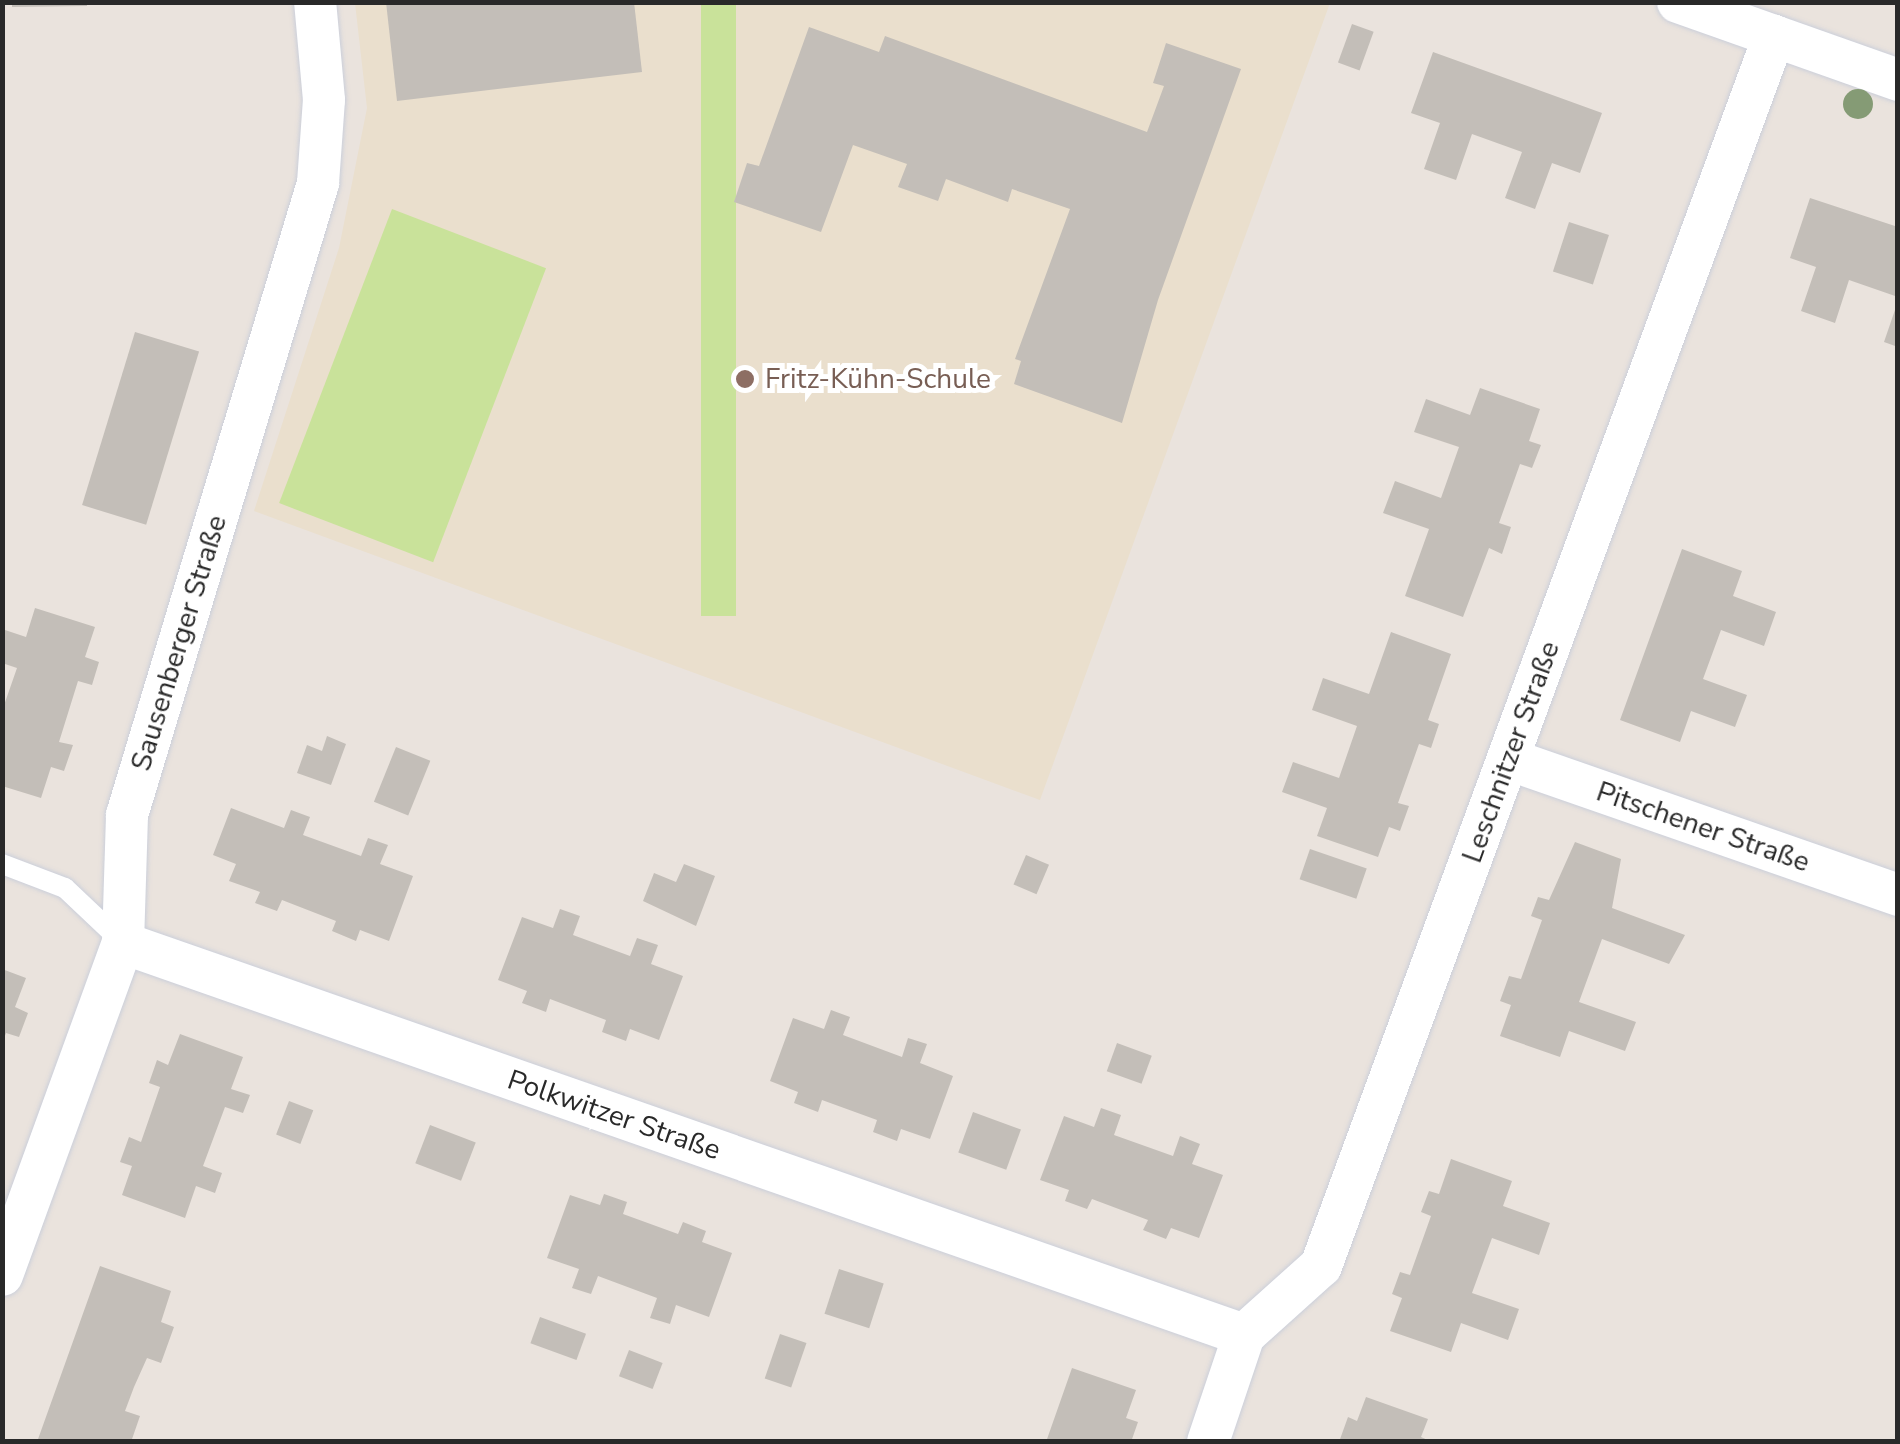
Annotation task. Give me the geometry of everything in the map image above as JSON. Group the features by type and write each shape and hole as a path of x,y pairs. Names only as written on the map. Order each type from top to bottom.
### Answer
{"street":[{"name":"Sausenberger Straße","path":"2,1275 122,943 127,815 318,184 324,100 315,2"},
{"path":"1678,2 1898,80"},
{"name":"Leschnitzer Straße","path":"1208,1442 1244,1335 1321,1266 1774,36"},
{"name":"Pitschener Straße","path":"1508,759 1898,895"},
{"name":"Polkwitzer Straße","path":"122,943 1244,1335"}],"lane":[{"name":"Polkwitzer Straße","path":"2,864 65,888 122,943"}],"shaded area":[{"name":"Fritz-Kühn-Schule","path":"355,3 1330,3 1040,800 254,511 339,248 367,108"}],"green space":[{"path":"701,3 736,3 736,616 701,616"},
{"path":"392,209 546,268 433,562 279,503"}],"building":[{"path":"12,2 87,2 87,6 12,7"},
{"path":"386,2 634,2 642,72 397,101"},
{"path":"1352,24 1374,32 1360,70 1338,63"},
{"path":"809,27 879,52 885,36 1147,132 1164,86 1153,83 1166,43 1241,69 1158,300 1122,423 1014,384 1021,361 1015,359 1070,209 1012,189 1008,202 946,179 938,201 898,187 907,164 853,145 821,232 734,202 747,163 759,166"},
{"path":"1433,52 1602,113 1580,173 1552,163 1535,209 1505,198 1522,152 1472,134 1456,180 1424,169 1440,123 1411,113"},
{"path":"1810,198 1898,227 1898,297 1849,280 1835,323 1801,311 1816,267 1790,258"},
{"path":"1569,222 1609,235 1593,284 1553,271"},
{"path":"1898,304 1898,347 1884,342"},
{"path":"135,332 199,352 146,525 82,505"},
{"path":"1480,388 1540,409 1529,441 1541,445 1532,468 1520,464 1499,523 1511,527 1502,554 1489,548 1463,617 1405,596 1429,529 1383,513 1395,481 1441,498 1459,447 1414,432 1426,399 1470,415"},
{"path":"1682,549 1742,571 1733,596 1776,612 1764,646 1721,630 1703,679 1747,695 1735,727 1691,711 1680,742 1620,720"},
{"path":"35,608 95,627 85,657 99,662 92,685 78,681 59,742 73,745 64,771 51,767 41,798 2,786 2,711 17,668 2,663 2,629 26,637"},
{"path":"1391,632 1451,654 1428,720 1439,724 1431,748 1419,744 1398,803 1409,806 1400,831 1389,827 1378,857 1317,836 1327,808 1282,792 1293,762 1339,778 1357,726 1312,710 1323,678 1369,694"},
{"path":"327,736 346,744 331,785 297,773 307,745 322,751"},
{"path":"396,747 430,761 408,816 374,802"},
{"path":"231,808 284,828 291,810 310,817 303,835 361,856 368,838 388,845 380,864 413,876 389,941 360,930 356,941 332,931 336,921 282,900 277,911 255,903 260,892 229,881 236,864 213,855"},
{"path":"1575,842 1621,859 1612,908 1685,935 1669,964 1602,939 1579,1002 1636,1022 1625,1051 1569,1031 1560,1057 1500,1036 1511,1005 1500,1001 1509,976 1521,979 1542,920 1531,916 1538,897 1549,900"},
{"path":"1310,849 1367,869 1356,899 1300,879"},
{"path":"1026,855 1049,865 1037,894 1013,884"},
{"path":"684,864 715,876 696,926 643,901 654,873 676,882"},
{"path":"560,909 580,916 573,935 630,956 637,938 658,945 651,964 683,976 659,1040 630,1029 626,1041 602,1032 606,1020 550,999 546,1012 522,1003 527,991 498,980 522,917 553,928"},
{"path":"2,969 26,978 15,1007 28,1013 19,1037 6,1033 3,1041"},
{"path":"831,1010 850,1017 843,1035 902,1057 908,1038 927,1044 920,1063 953,1076 930,1139 901,1129 897,1141 873,1132 877,1120 822,1100 818,1112 794,1103 798,1092 770,1081 793,1018 824,1029"},
{"path":"180,1034 243,1057 231,1089 250,1095 243,1113 225,1107 203,1166 222,1173 215,1193 196,1186 185,1218 122,1195 132,1166 120,1162 129,1137 141,1142 160,1087 149,1083 157,1060 168,1065"},
{"path":"1117,1043 1152,1056 1142,1084 1107,1071"},
{"path":"289,1101 313,1110 300,1144 276,1135"},
{"path":"1101,1108 1121,1115 1114,1135 1173,1156 1180,1136 1200,1144 1192,1164 1223,1175 1199,1238 1171,1228 1166,1239 1143,1230 1148,1220 1092,1199 1087,1209 1065,1201 1069,1190 1040,1180 1064,1116 1094,1127"},
{"path":"973,1112 1021,1129 1006,1170 958,1152"},
{"path":"430,1125 476,1143 461,1181 415,1163"},
{"path":"1451,1159 1512,1181 1503,1206 1550,1223 1539,1255 1492,1238 1472,1293 1519,1309 1508,1340 1461,1323 1451,1352 1390,1331 1402,1298 1392,1294 1400,1272 1410,1275 1431,1216 1421,1212 1429,1191 1439,1194"},
{"path":"604,1194 627,1202 623,1214 678,1234 683,1222 706,1231 702,1242 732,1253 709,1317 676,1305 670,1324 650,1318 657,1298 598,1276 591,1294 572,1288 579,1269 547,1258 570,1195 600,1205"},
{"path":"100,1266 171,1291 161,1322 174,1327 161,1363 147,1358 125,1411 140,1416 131,1442 37,1442"},
{"path":"839,1269 884,1284 869,1328 824,1314"},
{"path":"540,1317 586,1334 576,1360 530,1343"},
{"path":"780,1334 806,1343 791,1388 765,1378"},
{"path":"629,1350 663,1363 653,1389 619,1376"},
{"path":"1072,1368 1136,1390 1126,1418 1138,1422 1131,1442 1046,1442"},
{"path":"1366,1397 1428,1419 1421,1437 1432,1442 1339,1442 1348,1417 1357,1421"}],"place":[{"name":"Fritz-Kühn-Schule","path":"745,379"}]}
